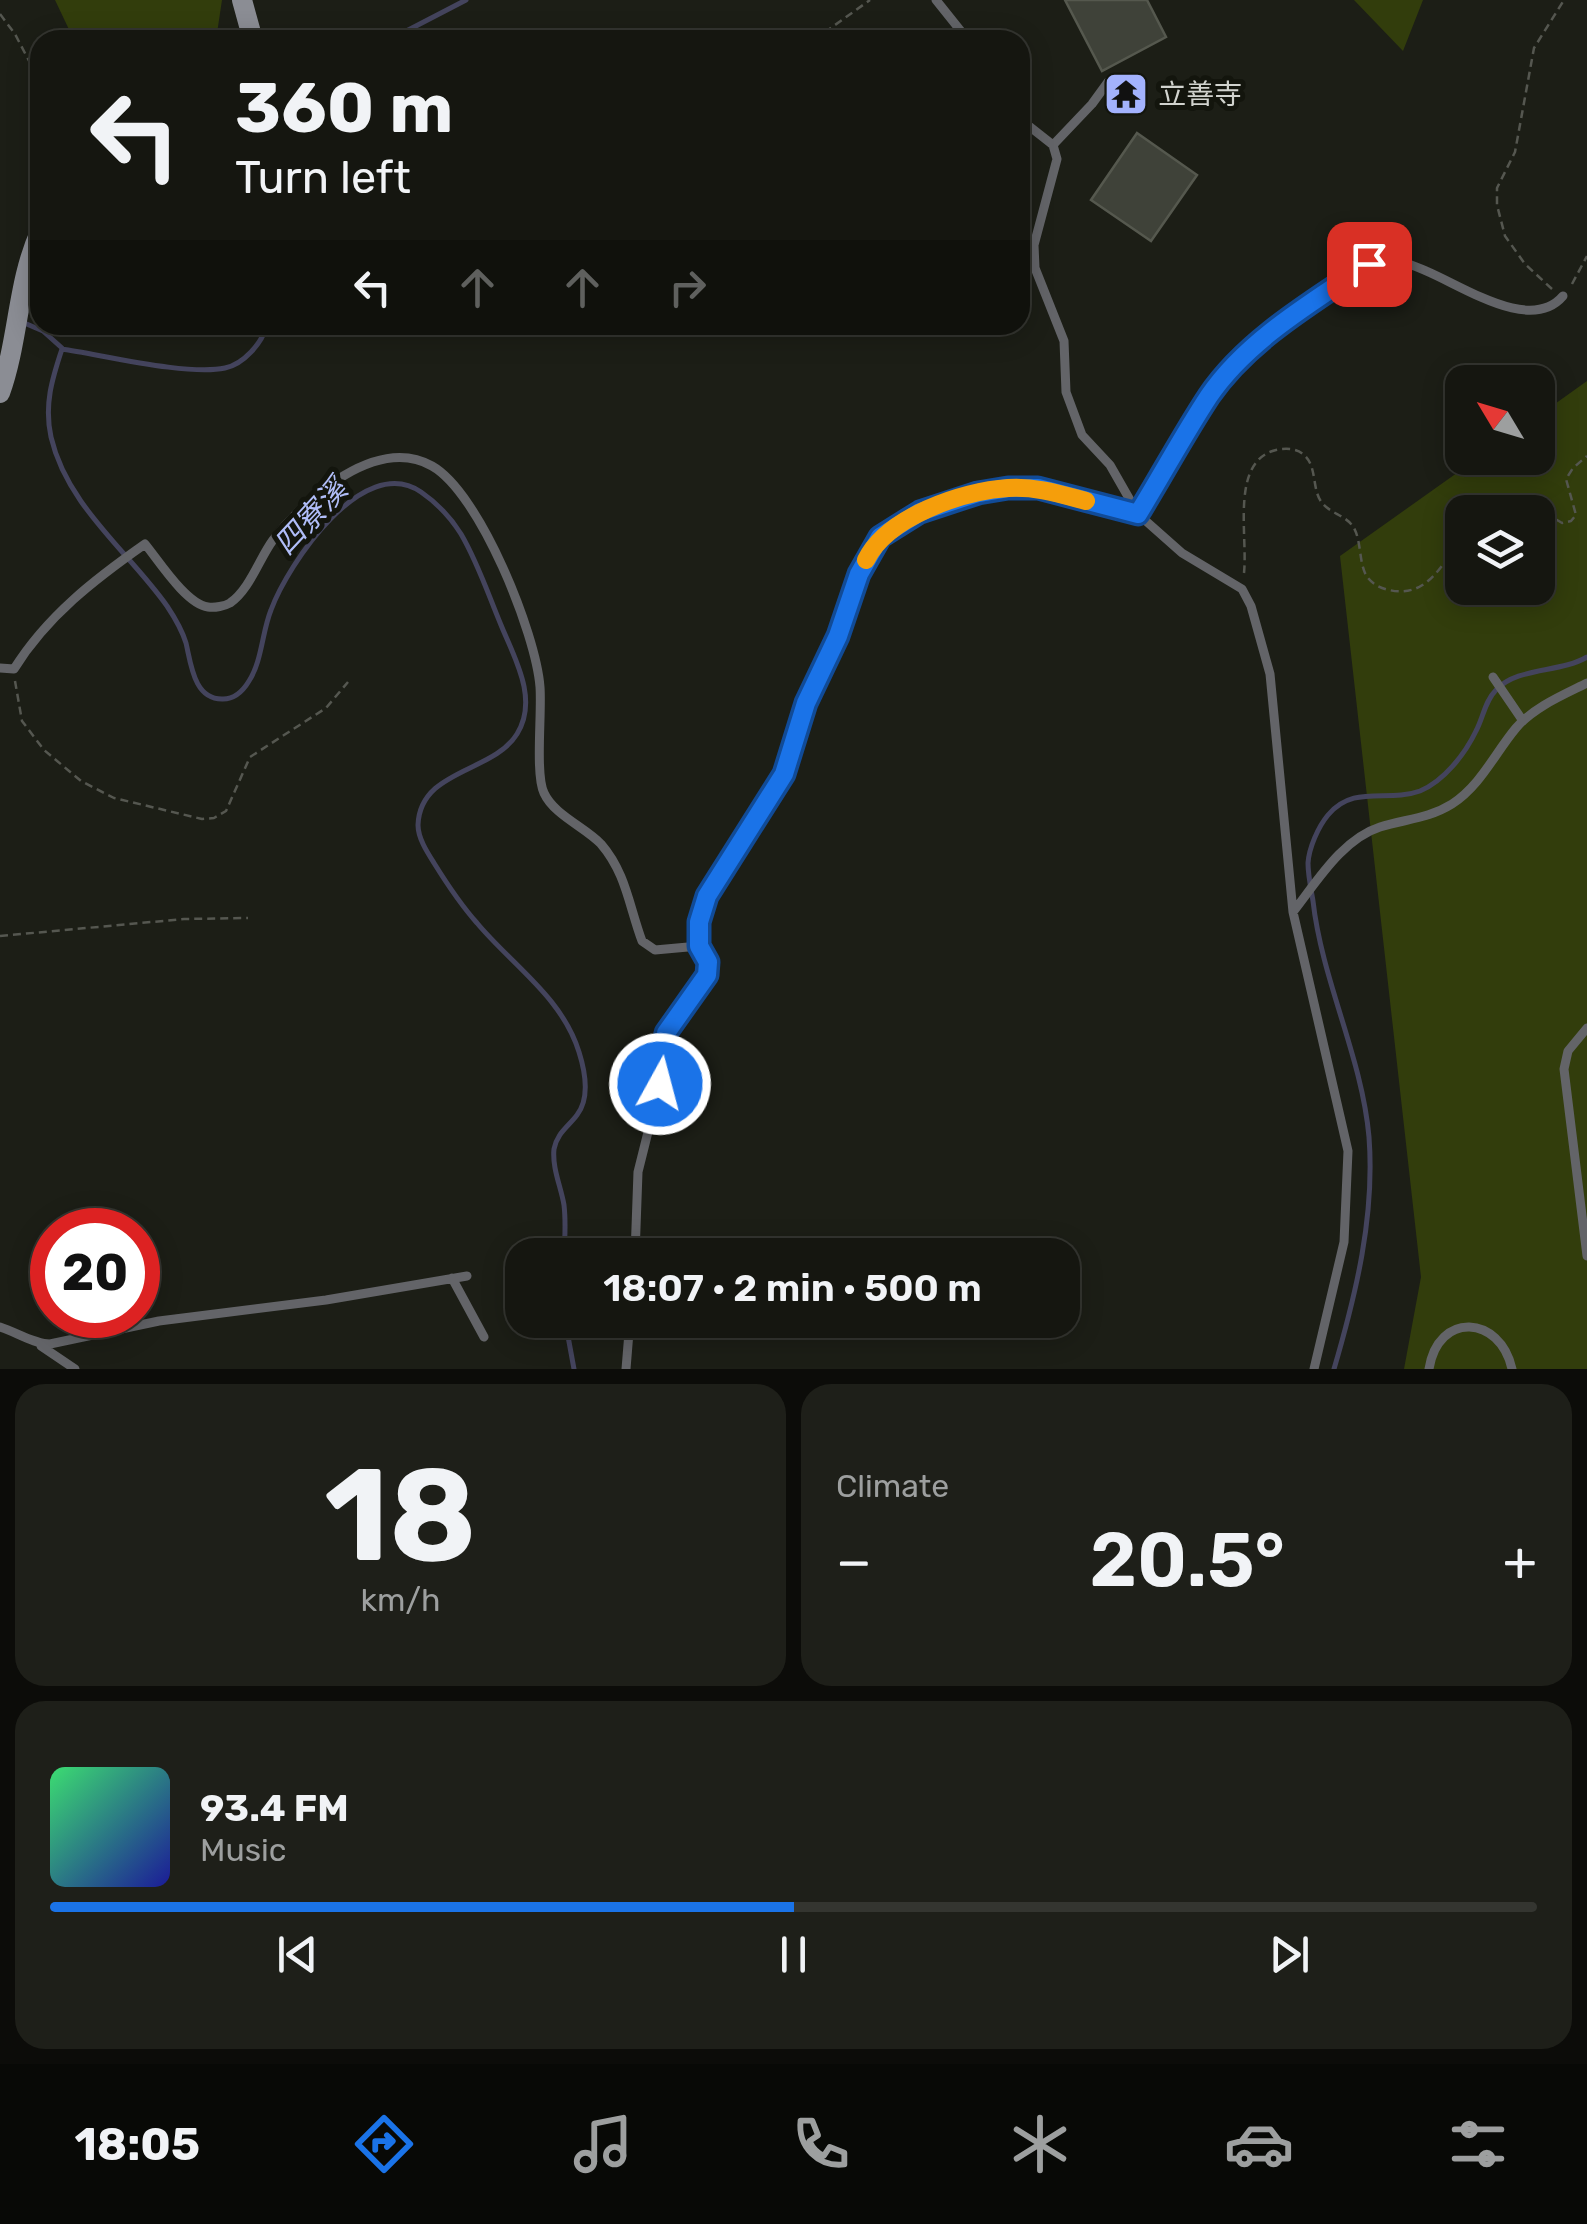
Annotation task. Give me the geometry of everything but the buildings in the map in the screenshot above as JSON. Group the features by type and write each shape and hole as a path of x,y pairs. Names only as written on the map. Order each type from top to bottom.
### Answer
{"street":[{"path":"242,0 250,30"},
{"path":"0,393 17,332 30,256"}],"lane":[{"path":"936,0 960,30"},
{"path":"1053,145 1108,82"},
{"path":"1030,127 1053,145 1056,159 1034,245 1035,268 1064,341 1066,392 1082,435 1110,465 1138,514 1182,553 1242,589 1252,606 1270,674 1293,912 1348,1152 1344,1242 1314,1369"},
{"path":"1138,514 1210,394 1228,373 1275,330 1369,264 1386,260 1410,264 1490,301 1526,311 1546,310 1563,296"},
{"path":"0,668 14,669 38,633 109,569 145,544 195,603 210,607 227,605 240,594 271,543 293,516 358,468 386,456 405,456 434,467 462,494 480,520 534,648 540,686 541,780 545,796 598,841 614,860 626,882 642,941 655,950 699,946"},
{"path":"636,1238 638,1172 660,1084 666,1033 707,975 708,962 699,946 699,922 707,896 784,774 806,703 838,636 859,574 880,537 920,512 978,493 1008,488 1038,488 1138,514"},
{"path":"1492,677 1523,721"},
{"path":"1293,912 1354,842 1377,828 1422,819 1454,802 1492,764 1523,721 1587,683"},
{"path":"1587,1028 1568,1052 1564,1069 1587,1256"},
{"path":"39,1344 159,1320 326,1300 468,1276"},
{"path":"452,1278 484,1336"},
{"path":"0,1327 25,1334 75,1369"},
{"path":"1429,1369 1438,1342 1457,1327 1479,1327 1497,1338 1509,1355 1512,1369"},
{"path":"626,1369 629,1338"}],"path":[{"path":"828,30 870,0"},
{"path":"1564,0 1534,48 1515,152 1497,188 1497,205 1505,236 1525,264 1546,286 1563,296 1587,256"},
{"path":"0,14 30,63"},
{"path":"1242,589 1245,479 1253,461 1266,452 1283,448 1301,451 1310,460 1322,503 1354,528 1366,575 1378,587 1394,592 1418,589 1432,580 1445,560"},
{"path":"1555,519 1562,523 1576,515 1566,479 1587,456"},
{"path":"14,669 15,698 22,721 44,750 81,781 114,798 202,818 214,818 226,811 250,757 326,708 348,682"},
{"path":"0,936 184,919 248,918"}],"green space":[{"path":"55,0 222,0 218,30 69,30"},
{"path":"1354,0 1423,0 1403,51"},
{"path":"1587,381 1587,1369 1404,1369 1421,1277 1340,556 1454,475 1555,475 1555,404"}],"waterway":[{"name":"四寮溪","path":"408,30 466,0"},
{"path":"22,322 30,325"},
{"path":"47,335 62,348"},
{"name":"四寮溪","path":"263,335 239,362 209,370 62,349 49,403 51,437 59,462 85,507 173,615 196,679 213,698 231,698 247,685 257,665 268,619 293,567 331,519 353,500 375,487 399,484 427,496 461,534 518,664 526,707 517,734 506,747 431,793 422,807 418,830 460,902 548,998 571,1032 579,1052 584,1101 554,1149 565,1211 565,1238"},
{"path":"1334,1369 1362,1254 1369,1196 1369,1137 1359,1078 1318,931 1308,868 1312,844 1328,815 1349,800 1408,794 1437,781 1466,749 1489,699 1505,683 1587,657"},
{"name":"四寮溪","path":"568,1338 574,1369"}],"slow traffic":[{"path":"866,560 880,537 893,527 920,512 978,493 1038,488 1086,501"}],"place":[{"name":"立善寺","path":"1126,94"}],"route":[{"path":"660,1084 666,1033 707,975 708,962 699,946 699,922 707,896 784,774 806,703 845,620 859,574 880,537 920,512 978,493 1008,488 1038,488 1138,514 1210,394 1228,373 1275,330 1369,264"}]}
